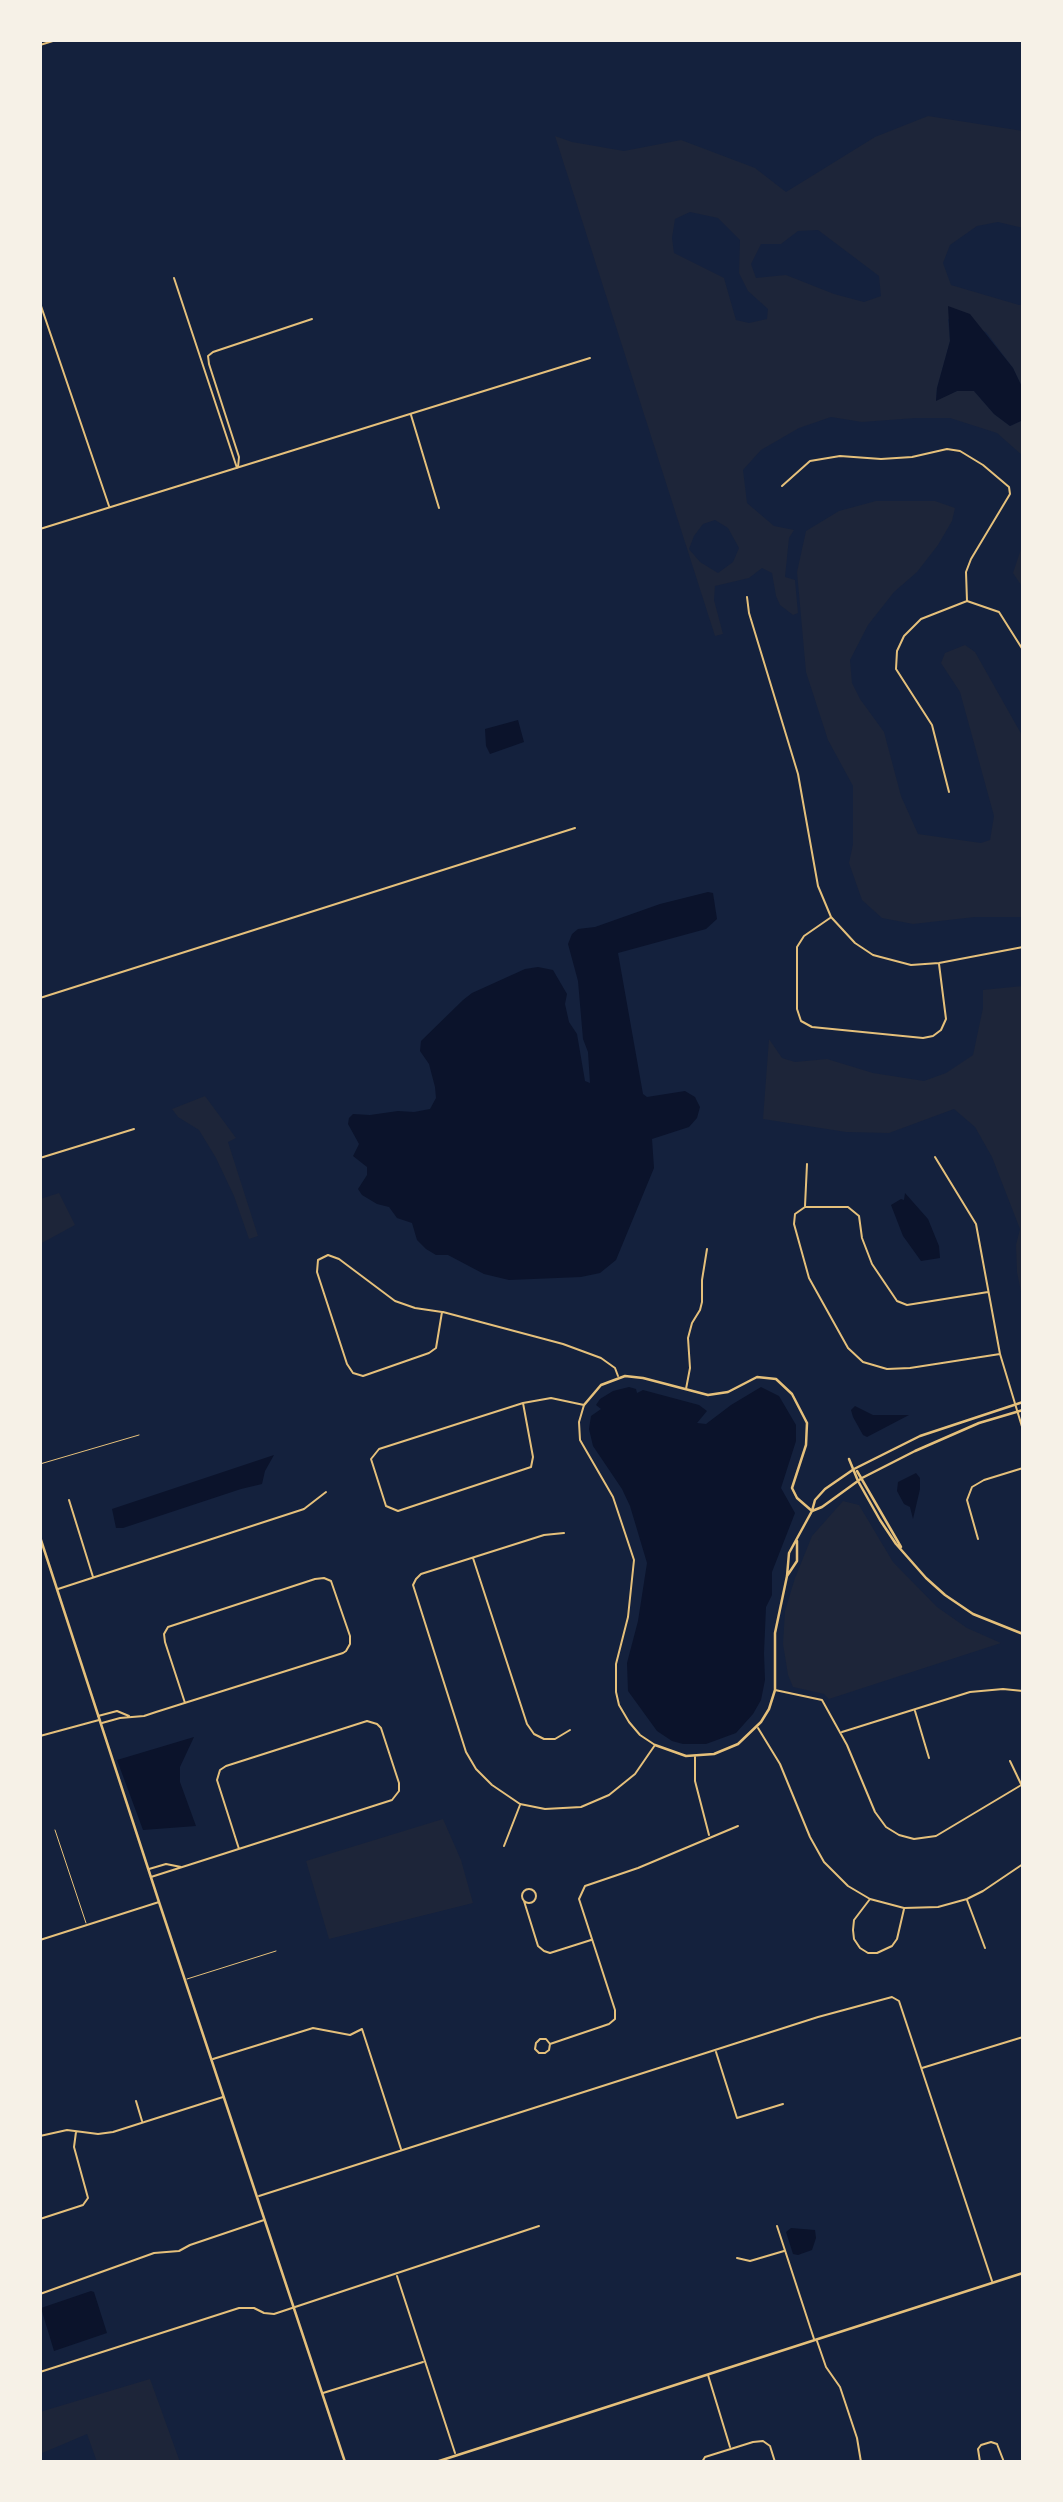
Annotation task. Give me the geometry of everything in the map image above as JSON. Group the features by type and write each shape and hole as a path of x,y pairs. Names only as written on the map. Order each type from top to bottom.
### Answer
{"street":[{"path":"40,46 56,40"},
{"path":"174,278 238,468"},
{"path":"41,306 109,507"},
{"path":"238,468 239,457 208,356 213,352 312,320"},
{"path":"40,529 590,358"},
{"path":"410,414 439,509"},
{"path":"782,486 810,461 833,456 912,457 947,449 960,451 984,465 1009,487 1010,494 971,559 966,572 967,601"},
{"path":"747,597 749,613 798,774 818,887 831,917 855,943 873,955 911,965 939,963 1023,947"},
{"path":"949,792 932,724 896,669 897,651 904,636 921,619 967,601 999,612 1023,650"},
{"path":"40,998 575,828"},
{"path":"831,917 804,936 797,947 797,1009 801,1021 812,1027 923,1038 933,1036 941,1030 946,1019 939,963"},
{"path":"40,1158 134,1129"},
{"path":"935,1157 976,1224 1000,1354 1023,1430"},
{"path":"805,1207 807,1164"},
{"path":"988,1292 908,1305 897,1301 872,1264 862,1238 859,1216 848,1207 805,1207 795,1214 794,1224 809,1278 848,1348 863,1362 887,1369 910,1368 1000,1354"},
{"path":"686,1390 691,1368 688,1338 702,1302 707,1248"},
{"path":"442,1312 436,1348 429,1353 363,1376 353,1373 346,1364 317,1272 318,1260 328,1255 339,1259 395,1301 415,1308 442,1312 563,1344 601,1358 614,1368 619,1377"},
{"path":"812,1511 799,1501 793,1490 793,1481 806,1445 808,1431 805,1418 785,1386 776,1379 762,1376 748,1379 728,1392 703,1395 637,1377 619,1377 597,1389 584,1405 579,1428 580,1440 613,1497 634,1560 628,1617 615,1664 616,1692 629,1722 640,1735 667,1751 695,1757 727,1750 744,1740 757,1728 769,1709 775,1690 775,1633 789,1553 797,1541 812,1511 819,1494 855,1469 935,1429 1023,1402"},
{"path":"523,1403 533,1457 531,1466 398,1511 386,1506 371,1459 379,1449 523,1403 551,1398 584,1405"},
{"path":"812,1511 822,1507 862,1478 979,1423 1023,1410"},
{"path":"849,1459 905,1553"},
{"path":"978,1539 967,1500 972,1487 984,1480 1023,1468"},
{"path":"855,1469 858,1481 884,1526 932,1584 959,1605 997,1626 1023,1634"},
{"path":"57,1590 304,1509 326,1492"},
{"path":"69,1500 94,1578"},
{"path":"564,1533 544,1535 421,1574 413,1585 466,1752 476,1769 492,1785 520,1804 545,1809 564,1809 580,1807 609,1795 635,1774 654,1745"},
{"path":"40,1537 345,2462"},
{"path":"787,1576 797,1561 797,1541"},
{"path":"40,1556 46,1554"},
{"path":"473,1557 527,1724 534,1734 544,1739 555,1739 570,1730"},
{"path":"40,1736 100,1720 144,1716 185,1703 346,1651 350,1636 331,1581 324,1577 315,1579 168,1627 164,1634 165,1642 185,1703"},
{"path":"775,1690 820,1699 841,1733 878,1818 886,1827 906,1838 936,1836 1022,1785 1010,1760"},
{"path":"841,1733 976,1691 1023,1691"},
{"path":"914,1710 929,1758"},
{"path":"100,1720 117,1711 130,1716"},
{"path":"150,1877 239,1849 396,1797 400,1791 399,1783 381,1728 367,1721 220,1770 217,1780 239,1849"},
{"path":"757,1728 779,1764 810,1837 824,1862 848,1886 870,1899 904,1908 938,1907 967,1899 1023,1864"},
{"path":"695,1757 695,1781 709,1836"},
{"path":"504,1846 520,1804"},
{"path":"550,2044 609,2024 615,2019 615,2010 579,1899 585,1886 638,1868 738,1826"},
{"path":"148,1870 170,1864 182,1867"},
{"path":"524,1901 530,1903 534,1900 536,1895 533,1890 523,1891 522,1897 538,1946 544,1951 550,1953 592,1939"},
{"path":"870,1899 855,1920 853,1930 854,1939 860,1948 868,1953 885,1951 892,1946 897,1939 904,1908"},
{"path":"967,1899 985,1948"},
{"path":"40,1940 159,1902"},
{"path":"258,2197 818,2017 895,1998 899,2001 992,2283"},
{"path":"212,2060 313,2028 350,2035 362,2029 402,2151"},
{"path":"921,2068 1023,2037"},
{"path":"540,2039 546,2039 550,2044 545,2053 539,2053 536,2049 536,2043 540,2039"},
{"path":"716,2051 737,2118 783,2104"},
{"path":"40,2136 76,2131 106,2134 224,2097"},
{"path":"136,2101 143,2122"},
{"path":"40,2219 83,2205 88,2198 74,2147 76,2131"},
{"path":"40,2294 154,2253 179,2251 265,2220"},
{"path":"40,2372 239,2308 254,2308 274,2314 539,2226"},
{"path":"777,2226 815,2340 840,2387 857,2438 861,2462"},
{"path":"737,2258 750,2262 785,2250"},
{"path":"436,2462 1023,2273"},
{"path":"397,2275 456,2456"},
{"path":"323,2393 424,2362"},
{"path":"708,2375 731,2449"},
{"path":"702,2462 705,2457 763,2441 770,2446 775,2462"},
{"path":"980,2462 978,2449 991,2442 997,2444 1004,2462"}],"lane":[{"path":"40,1464 139,1434"},
{"path":"55,1830 86,1925"},
{"path":"185,1980 276,1951"}],"shaded area":[{"path":"928,116 1023,131 1023,228 998,222 977,226 950,245 943,263 951,285 1023,304 1023,389 1013,368 986,332 948,319 950,341 936,400 957,391 974,391 994,414 1010,426 1023,420 1023,456 997,433 950,418 862,422 831,417 799,428 761,450 743,470 747,503 774,526 794,530 789,538 785,577 795,580 798,613 793,615 780,605 772,573 762,568 749,578 715,586 714,600 723,634 715,636 555,136 572,142 624,151 681,140 755,168 786,192 875,137","holes":["690,212 718,218 740,240 739,273 748,291 768,309 767,319 749,323 736,320 724,278 674,253 672,238 675,219","818,230 879,276 881,296 864,302 834,294 786,275 756,278 751,264 761,244 781,244 798,231","715,520 728,528 739,548 733,562 718,573 700,562 689,549 703,524"]},
{"path":"948,306 970,314 1013,368 1023,389 1023,420 1010,426 994,414 974,391 957,391 936,401 950,341"},
{"path":"876,501 935,501 955,508 952,521 938,545 917,572 894,592 868,625 850,660 852,683 884,732 901,796 918,834 981,843 990,840 994,816 960,692 941,663 945,653 965,645 975,652 1023,737 1023,917 975,917 913,924 882,918 862,900 849,863 853,844 853,786 828,740 806,672 797,572 806,531 839,511"},
{"path":"1023,543 1023,588 1013,573"},
{"path":"518,720 524,742 490,754 486,746 485,729"},
{"path":"713,893 717,919 706,929 618,953 643,1094 647,1097 685,1091 695,1097 700,1107 697,1118 689,1127 652,1139 654,1168 616,1260 600,1273 581,1277 509,1280 484,1274 448,1255 436,1255 426,1249 417,1240 412,1223 397,1218 389,1207 377,1204 362,1195 358,1189 367,1175 367,1167 353,1156 359,1144 348,1124 349,1118 353,1114 430,1109 436,1098 435,1087 429,1064 420,1051 421,1041 463,1000 472,993 525,969 538,967 553,970 567,994 565,1004 569,1022 577,1034 585,1081 590,1083 578,981 568,944 572,934 578,929 595,927 660,904"},
{"path":"1023,986 1023,1302 1017,1272 1016,1245 1020,1229 992,1157 975,1127 954,1109 889,1133 846,1132 763,1119 769,1039 782,1058 795,1062 827,1059 873,1073 924,1081 946,1073 973,1055 983,1008 983,990"},
{"path":"205,1096 236,1138 228,1142 258,1236 249,1239 234,1196 199,1130 178,1117 172,1109"},
{"path":"59,1193 75,1225 40,1244 40,1199"},
{"path":"905,1193 928,1219 939,1246 940,1258 921,1261 903,1236 891,1205 904,1200"},
{"path":"629,1387 636,1389 637,1393 643,1390 699,1405 707,1411 697,1423 706,1424 761,1387 779,1396 796,1425 796,1441 781,1488 795,1513 772,1572 772,1595 766,1607 765,1680 761,1700 736,1733 706,1744 683,1744 672,1741 657,1731 628,1691 627,1663 638,1621 647,1563 630,1506 622,1489 593,1446 589,1429 591,1416 601,1409 596,1405 600,1399 613,1391"},
{"path":"855,1406 873,1415 909,1415 867,1437 863,1435 853,1417 851,1410"},
{"path":"274,1455 265,1471 262,1484 116,1528 112,1509"},
{"path":"916,1473 920,1478 920,1489 913,1519 910,1507 904,1504 897,1491 898,1482"},
{"path":"843,1501 859,1505 893,1562 937,1607 967,1628 1001,1643 829,1699 824,1694 793,1687 788,1675 783,1644 785,1611 812,1536"},
{"path":"194,1737 180,1767 180,1782 196,1826 143,1830 117,1760"},
{"path":"443,1819 461,1860 473,1903 329,1939 306,1861"},
{"path":"791,2228 815,2230 816,2238 812,2250 793,2254 786,2232"},
{"path":"94,2292 107,2333 54,2351 41,2308"},
{"path":"150,2379 180,2462 97,2462 87,2434 40,2454 40,2412"}]}
